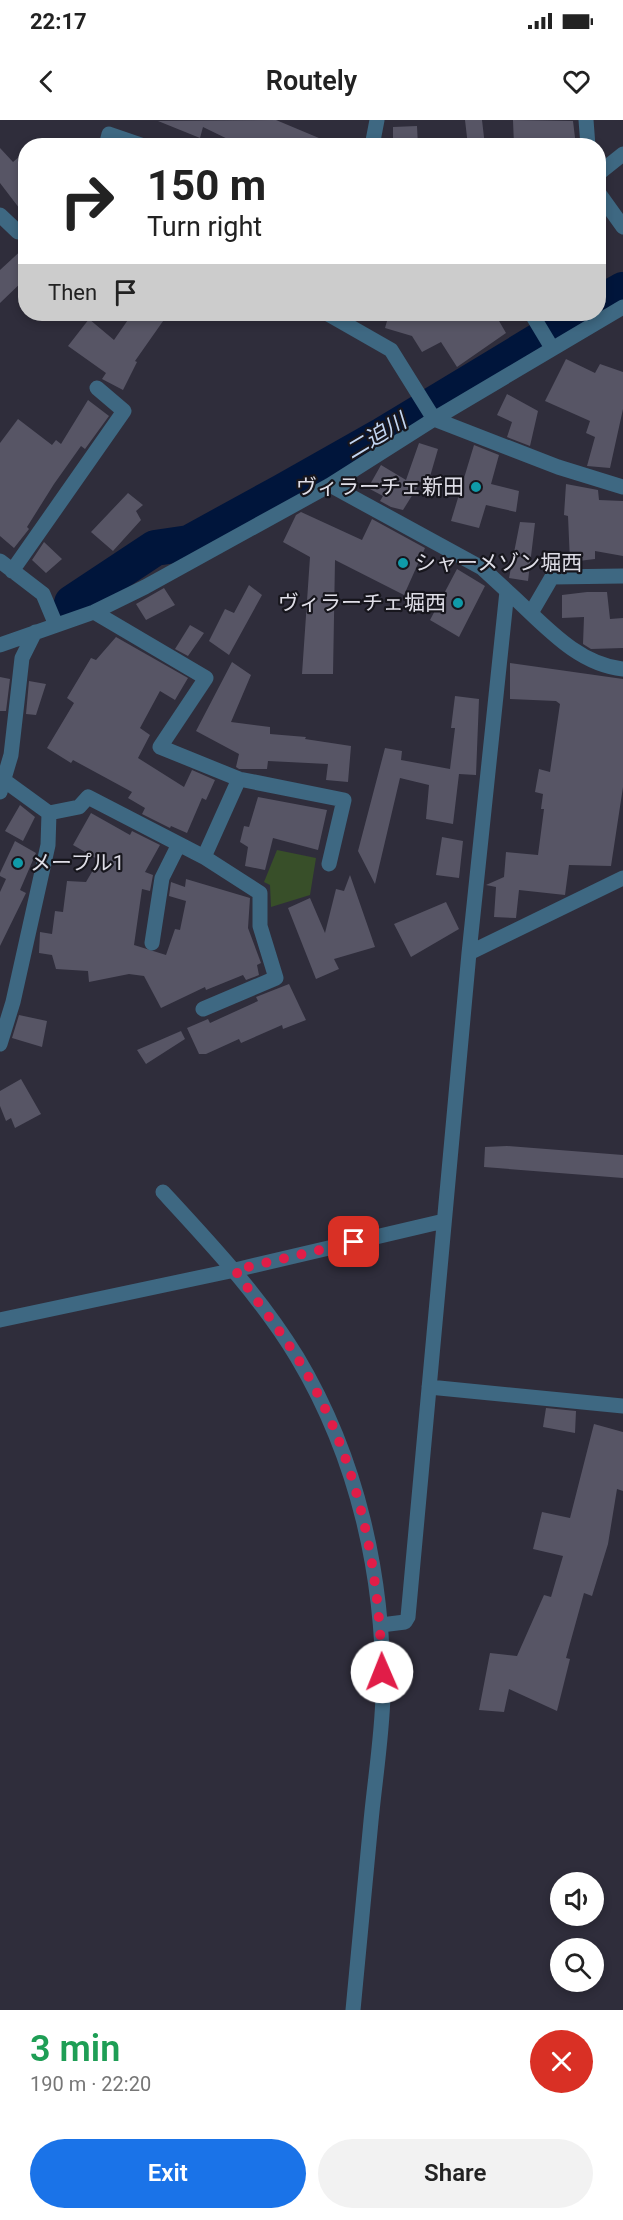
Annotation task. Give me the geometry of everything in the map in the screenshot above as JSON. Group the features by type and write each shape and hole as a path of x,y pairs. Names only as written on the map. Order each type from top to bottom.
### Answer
{"street":[{"path":"374,138 377,120"},
{"path":"586,120 587,138"},
{"path":"108,138 109,134 121,138"},
{"path":"606,168 623,154"},
{"path":"606,203 623,227"},
{"path":"606,317 623,307"},
{"path":"340,321 392,350 432,416 558,467 623,487"},
{"path":"536,321 552,348"},
{"path":"0,645 94,612 145,587 330,485 432,416 599,321"},
{"path":"12,571 124,411 97,388"},
{"path":"330,485 482,568 580,656 604,667 623,669"},
{"path":"0,561 43,594 56,625"},
{"path":"531,613 552,576 623,576"},
{"path":"381,1625 405,1622 408,1617 469,953 507,591"},
{"path":"94,612 206,678 160,747 240,779 344,800 329,864"},
{"path":"35,632 22,658 11,755 3,787 49,813 79,807 88,797 204,857 260,893 260,926 276,978 203,1009"},
{"path":"204,857 240,779"},
{"path":"0,1044 13,1002 48,845 49,813"},
{"path":"152,943 162,878 179,844"},
{"path":"469,953 623,878"},
{"path":"163,1192 235,1270 296,1356 330,1419 357,1491 373,1560 381,1625 383,1696 353,2010"},
{"path":"0,1320 235,1270 444,1221"},
{"path":"429,1387 623,1406"}],"green space":[{"path":"277,850 316,858 310,895 271,907 270,885 264,882"}],"building":[{"path":"276,120 319,138 226,138 203,127 200,138 158,121"},
{"path":"465,120 482,120 484,138 467,138"},
{"path":"513,120 573,121 575,138 514,138"},
{"path":"417,126 418,138 393,138 393,127"},
{"path":"0,148 13,162 18,158 18,207 0,183"},
{"path":"18,253 18,286 0,303 0,270"},
{"path":"87,321 91,321 114,340 127,321 163,321 135,361 137,362 123,390 102,379 106,373 68,346"},
{"path":"387,321 499,321 506,333 457,367 441,342 422,352 412,336 385,328"},
{"path":"566,359 595,373 600,364 623,372 623,409 610,468 587,466 595,437 586,433 590,421 545,401"},
{"path":"507,394 538,411 530,446 507,437 512,422 497,415"},
{"path":"88,400 109,416 85,449 81,446 27,527 29,529 14,548 0,536 0,443 18,419 52,445 56,440 61,444"},
{"path":"419,443 438,449 429,480 423,478 403,510 380,501 383,496 368,488 381,465 406,480"},
{"name":"ヴィラーチェ新田","path":"474,445 499,455 491,484 519,491 516,512 486,505 479,528 451,521"},
{"path":"566,484 598,490 599,500 623,501 623,556 595,551 595,559 570,562 568,516 564,515"},
{"path":"128,493 143,505 136,511 141,520 113,551 91,532"},
{"path":"301,512 362,540 372,519 425,548 404,595 335,560 333,674 302,674 310,557 283,542 296,515"},
{"path":"520,522 535,523 528,581 509,578"},
{"path":"44,542 62,559 46,573 32,560"},
{"name":"ヴィラーチェ堀西","path":"457,569 485,586 459,637 430,620"},
{"path":"249,585 262,595 229,655 209,641 225,609 234,613"},
{"path":"164,588 175,605 146,620 136,604"},
{"path":"607,592 610,619 623,618 623,648 591,649 583,644 584,617 562,618 562,595"},
{"path":"190,625 204,633 188,656 175,649"},
{"path":"116,637 188,678 175,700 160,691 140,728 150,735 138,758 184,787 192,770 215,780 206,800 202,798 187,833 171,826 170,828 142,814 145,808 128,798 132,792 73,760 71,763 47,748 74,703 67,698 91,658 96,660"},
{"path":"232,662 251,675 231,722 270,727 270,734 306,737 305,739 351,746 348,782 326,780 328,764 268,761 267,769 239,769 236,767 239,754 196,731"},
{"path":"510,663 623,679 623,787 611,866 569,865 565,895 519,890 516,918 494,917 496,887 486,885 504,877 506,852 538,855 544,809 541,809 543,794 535,792 539,769 550,772 560,704 556,701 510,699"},
{"path":"0,677 10,679 6,711 0,711"},
{"path":"29,681 46,684 36,715 26,714"},
{"path":"455,696 479,699 476,775 459,774 453,824 426,819 429,785 400,778 375,884 358,851 385,748 402,751 401,760 450,769 455,728 451,728"},
{"path":"258,797 327,810 318,850 273,838 265,870 245,866 248,847 240,842 244,826 249,827"},
{"path":"20,805 35,817 23,841 5,831"},
{"path":"91,813 130,835 132,831 160,845 145,872 153,875 150,891 142,889 134,945 166,955 175,929 180,930 186,901 169,896 171,882 185,887 186,879 250,898 248,928 261,963 257,965 259,975 246,980 243,975 206,990 205,987 161,1008 144,976 129,974 89,982 88,971 56,969 52,955 39,953 40,932 52,934 55,911 63,912 67,881 86,882 99,860 73,845"},
{"path":"442,837 463,841 459,878 436,875"},
{"path":"15,841 36,853 20,890 26,893 0,946 0,892 6,879 0,876 0,873"},
{"path":"350,875 375,947 334,959 339,969 316,979 288,908 310,898 325,933 336,889 344,891"},
{"path":"446,902 459,929 411,957 394,924"},
{"path":"289,984 306,1020 283,1029 282,1025 241,1043 239,1039 206,1054 199,1054 187,1028 208,1019 210,1023 258,1001 256,997"},
{"path":"19,1015 47,1021 42,1047 12,1038"},
{"path":"181,1031 185,1039 146,1064 137,1050"},
{"path":"21,1079 41,1114 15,1128 11,1118 6,1121 0,1106 0,1091"},
{"path":"507,1146 623,1155 623,1178 484,1167 485,1147"},
{"path":"546,1408 576,1411 575,1433 543,1427"},
{"path":"594,1424 623,1432 623,1491 617,1489 608,1544 592,1596 584,1593 566,1658 570,1659 557,1711 509,1689 504,1712 479,1710 490,1653 517,1656 544,1595 551,1597 563,1556 533,1549 542,1512 570,1518"}],"waterway":[{"name":"二迫川","path":"606,300 623,290"},
{"name":"二迫川","path":"72,603 155,548 189,543 383,435 571,321"}],"place":[{"name":"ヴィラーチェ新田","path":"476,487"},
{"name":"シャーメゾン堀西","path":"403,563"},
{"name":"ヴィラーチェ堀西","path":"458,603"},
{"name":"メープル1","path":"18,863"}],"route":[{"path":"354,1242 235,1270 296,1356 330,1419 357,1491 373,1560 381,1625 382,1672"}]}
